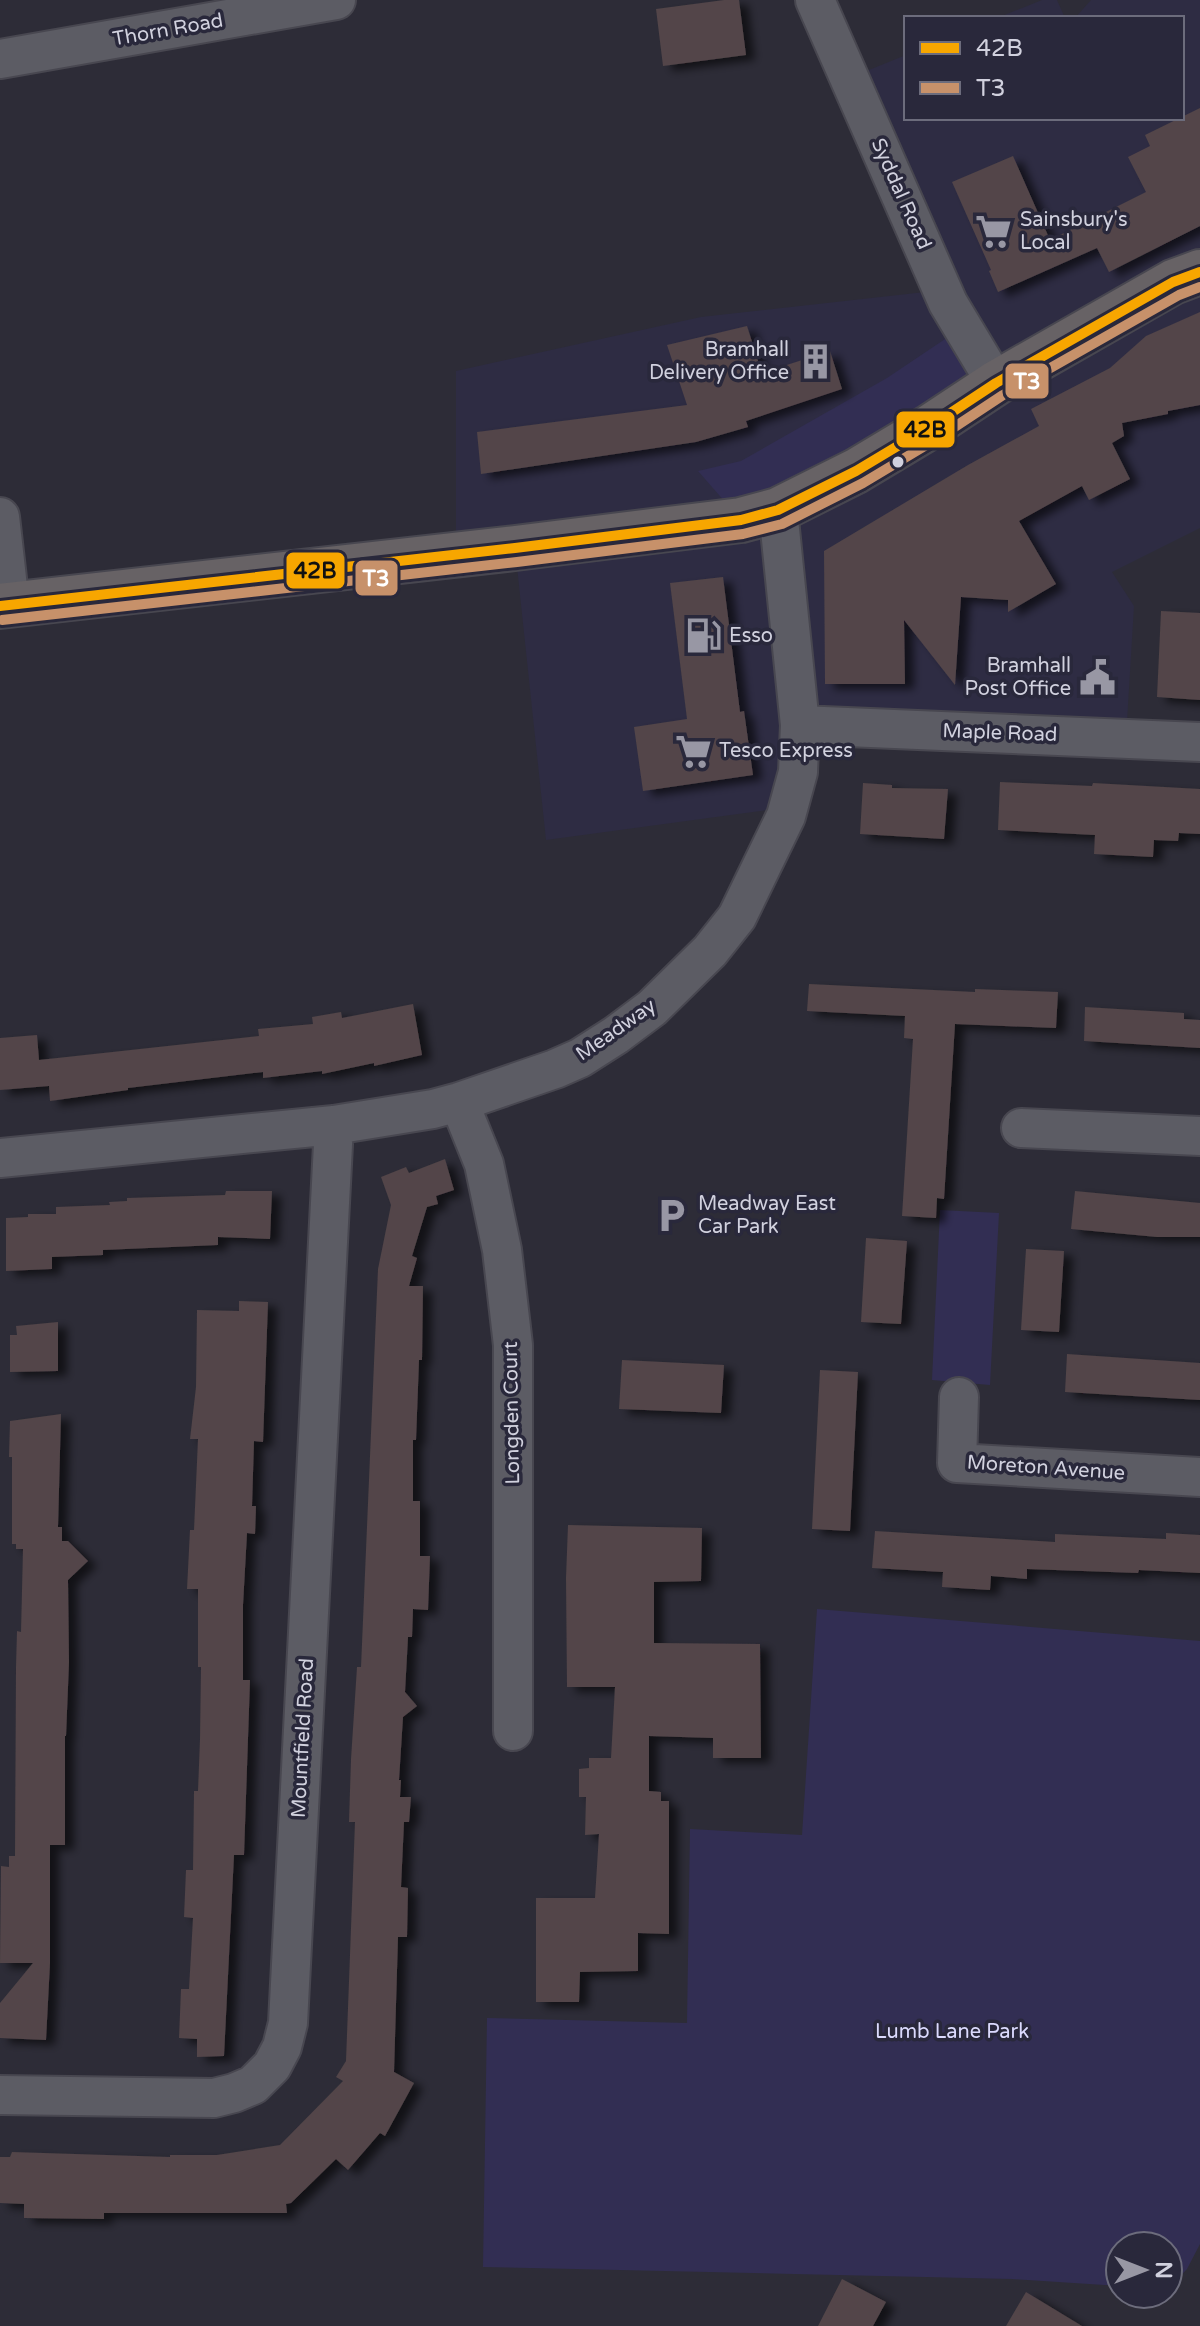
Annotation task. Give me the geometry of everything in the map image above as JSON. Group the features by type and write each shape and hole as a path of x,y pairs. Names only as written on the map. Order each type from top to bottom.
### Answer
{"main road":[{"path":"5,605 726,522 778,510 856,471 996,383 1173,282 1200,272"}],"street":[{"name":"Thorn Road","path":"0,59 336,0"},
{"name":"Syddal Road","path":"815,0 948,303 996,383"},
{"name":"Meadway","path":"0,1158 334,1125 433,1109 580,1058 652,1008 710,951 737,917 786,816 798,772 800,725 778,510"},
{"path":"0,517 5,605"},
{"name":"Maple Road","path":"800,725 1200,742"},
{"name":"Longden Court","path":"459,1102 484,1164 502,1250 513,1345 513,1731"},
{"name":"Mountfield Road","path":"0,2095 214,2098 253,2085 272,2066 282,2047 288,2023 334,1125"},
{"path":"1021,1128 1200,1136"},
{"name":"Moreton Avenue","path":"959,1397 957,1463 1200,1477"}],"shaded area":[{"path":"1042,0 1057,0 1064,16 1002,16"},
{"path":"1091,0 1200,0 1200,528 1112,572 1134,606 1126,738 801,725 789,807 546,840 515,548 456,555 456,371 701,317 943,290 849,78 904,56 904,120 1184,120 1184,16 1077,16"}],"green space":[{"path":"963,327 996,383 741,520 698,471 741,461 887,378"},
{"path":"940,1210 999,1213 990,1385 932,1380"},
{"name":"Lumb Lane Park","path":"817,1609 1200,1641 1200,2244 1184,2272 1184,2230 1104,2230 1104,2285 1012,2279 483,2267 487,2018 687,2023 690,1829 802,1835"}],"building":[{"path":"739,0 746,55 663,66 656,9"},
{"path":"1200,108 1200,226 1109,272 1097,248 998,292 952,182 1013,156 1050,240 1146,192 1128,157 1150,146 1145,135 1176,120 1184,120 1184,116"},
{"path":"1200,312 1200,405 1122,423 1124,436 1112,443 1130,479 1089,500 1082,486 1019,521 1056,584 1008,612 1008,600 961,597 955,685 904,620 905,684 825,684 824,551 1039,426 1031,409 1110,368 1146,336"},
{"path":"747,326 762,373 830,351 842,389 746,421 748,427 696,442 481,474 477,432 687,405 667,345"},
{"path":"723,577 740,712 744,711 753,775 643,791 634,727 687,719 670,583"},
{"path":"1161,611 1200,613 1200,700 1157,697"},
{"path":"1000,782 1200,789 1200,834 1179,833 1178,841 1154,840 1153,857 1094,854 1095,835 998,830"},
{"path":"863,783 892,785 892,788 948,789 944,839 860,834"},
{"path":"809,984 975,992 975,989 1058,992 1056,1028 955,1024 944,1199 937,1198 936,1218 902,1216 913,1039 904,1038 905,1016 807,1011"},
{"path":"413,1004 422,1055 374,1066 374,1063 322,1074 322,1071 263,1078 263,1072 50,1101 49,1086 0,1090 0,1038 37,1035 39,1060 259,1036 258,1029 313,1024 312,1017 341,1012 342,1018"},
{"path":"1085,1007 1184,1013 1184,1019 1200,1020 1200,1048 1084,1041"},
{"path":"445,1159 454,1190 436,1196 438,1204 427,1207 412,1256 417,1258 409,1286 423,1286 422,1360 419,1360 416,1440 413,1440 413,1501 420,1501 420,1556 430,1556 428,1610 413,1609 412,1637 408,1637 405,1692 417,1706 403,1717 399,1780 400,1797 411,1797 409,1822 404,1822 401,1887 408,1888 407,1937 398,1937 394,2072 414,2083 385,2136 380,2133 348,2170 336,2159 291,2203 286,2204 287,2213 104,2213 104,2219 24,2218 24,2204 0,2203 0,2157 10,2157 12,2152 170,2157 217,2155 280,2145 343,2081 336,2077 346,2061 355,1822 349,1822 351,1759 357,1667 361,1667 378,1269 391,1205 381,1177 406,1167 409,1173"},
{"path":"226,1191 272,1191 270,1239 218,1237 218,1245 103,1250 103,1255 52,1257 52,1269 6,1271 6,1218 56,1214 56,1207 110,1205 109,1202 127,1201 127,1198 225,1195"},
{"path":"1075,1191 1200,1203 1200,1237 1157,1237 1071,1229"},
{"path":"866,1238 907,1241 901,1324 861,1322"},
{"path":"1026,1249 1064,1251 1059,1332 1021,1330"},
{"path":"239,1301 268,1302 263,1442 254,1441 252,1506 256,1506 255,1534 247,1533 243,1605 243,1680 250,1680 244,1855 234,1855 224,2056 197,2057 197,2039 179,2038 181,1989 189,1989 193,1918 184,1917 186,1870 193,1870 194,1791 198,1791 200,1739 198,1589 187,1589 190,1530 194,1530 198,1439 190,1439 196,1387 197,1310 239,1311"},
{"path":"58,1322 58,1371 10,1372 10,1335 17,1335 16,1326"},
{"path":"1067,1354 1200,1363 1200,1400 1065,1392"},
{"path":"622,1360 724,1365 721,1413 619,1409"},
{"path":"820,1370 858,1372 850,1531 812,1529"},
{"path":"61,1414 58,1527 62,1527 62,1541 68,1541 88,1561 68,1580 65,1845 50,1845 50,1963 46,2040 0,2038 0,2003 33,1963 0,1963 1,1866 9,1867 9,1856 15,1856 16,1667 17,1631 21,1632 23,1549 16,1549 16,1544 12,1544 10,1421"},
{"path":"568,1525 702,1528 701,1581 654,1582 654,1643 760,1644 761,1758 713,1758 713,1738 649,1736 649,1791 661,1792 661,1801 669,1801 669,1934 638,1933 638,1971 580,1972 579,2002 536,2002 536,1898 595,1898 599,1834 585,1835 586,1797 579,1797 579,1769 589,1768 589,1758 611,1758 615,1687 567,1687"},
{"path":"875,1531 1055,1542 1055,1534 1166,1539 1166,1533 1200,1535 1200,1573 1027,1569 1027,1579 991,1576 990,1590 942,1587 943,1572 872,1568"},
{"path":"842,2279 886,2302 873,2326 818,2326"},
{"path":"1026,2292 1082,2326 1006,2326"}],"transit line":[{"name":"42B","path":"0,606 515,548 741,520 778,510 856,471 996,383 1173,282 1200,272"},
{"name":"T3","path":"2,620 517,562 743,534 782,524 863,483 1003,395 1179,295 1200,287"}],"place":[{"name":"Sainsbury's Local","path":"994,232"},
{"name":"Bramhall Delivery Office","path":"815,362"},
{"name":"Esso","path":"703,636"},
{"name":"Bramhall Post Office","path":"1097,677"},
{"name":"Tesco Express","path":"693,751"},
{"name":"Meadway East Car Park","path":"672,1216"}]}
